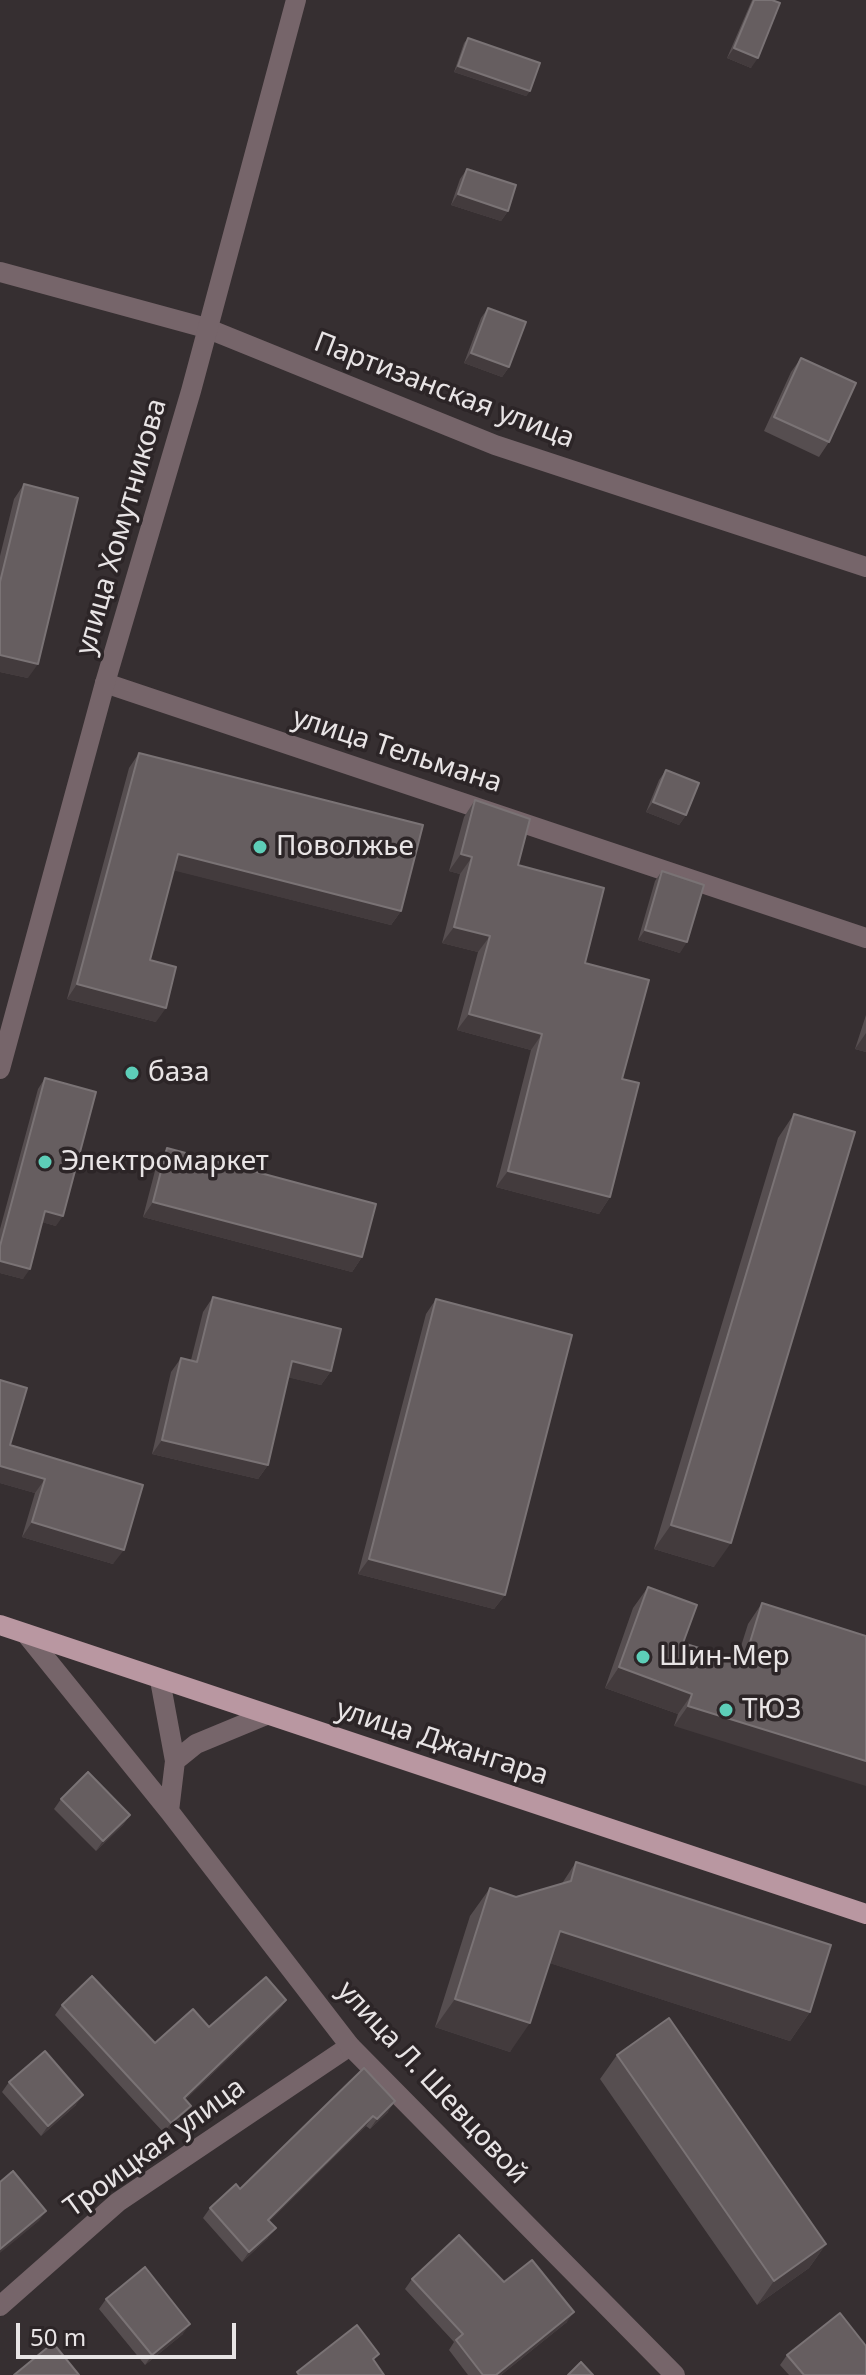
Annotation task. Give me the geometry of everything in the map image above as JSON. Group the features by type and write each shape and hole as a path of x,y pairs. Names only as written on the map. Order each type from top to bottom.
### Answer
{"main road":[{"name":"улица Джангара","path":"0,1625 866,1914"}],"street":[{"name":"улица Хомутникова","path":"0,1069 105,683 191,391 296,0"},
{"name":"Партизанская улица","path":"0,272 206,328 495,445 866,567"},
{"name":"улица Тельмана","path":"105,683 866,938"},
{"name":"улица Л. Шевцовой","path":"26,1634 169,1811 350,2046 675,2375"},
{"path":"160,1680 175,1761 169,1811"},
{"path":"175,1761 196,1744 266,1715"},
{"name":"Троицкая улица","path":"0,2306 118,2202 350,2046"}],"building":[{"path":"754,0 780,3 758,58 734,48"},
{"path":"468,38 540,63 530,91 458,66"},
{"path":"467,169 516,185 508,211 458,194"},
{"path":"488,308 526,322 509,367 471,353"},
{"path":"801,358 856,383 829,442 774,417"},
{"path":"24,484 78,498 38,664 0,655 0,582"},
{"path":"139,753 423,825 401,911 178,854 150,960 176,967 166,1008 77,984"},
{"path":"666,770 699,783 686,815 653,802"},
{"path":"475,800 530,819 518,865 604,888 585,963 649,980 622,1079 639,1083 610,1197 508,1171 542,1034 469,1014 490,936 454,927 472,857 461,854"},
{"path":"662,871 704,885 687,942 645,930"},
{"name":"Электромаркет","path":"45,1078 96,1092 63,1216 45,1211 30,1269 0,1261 0,1246"},
{"path":"794,1114 855,1132 731,1543 671,1525"},
{"path":"167,1148 376,1204 362,1257 153,1202"},
{"path":"213,1297 341,1329 331,1371 292,1361 268,1465 162,1440 181,1358 197,1362"},
{"path":"436,1299 572,1335 505,1595 369,1559"},
{"path":"0,1380 27,1388 10,1445 143,1485 124,1550 32,1522 45,1479 0,1466"},
{"path":"648,1587 697,1605 683,1643 744,1662 762,1603 866,1636 866,1761 688,1706 692,1694 619,1667"},
{"path":"88,1772 130,1815 103,1841 61,1799"},
{"path":"576,1862 831,1945 810,2012 560,1931 530,2023 455,1999 490,1888 516,1897 571,1881"},
{"path":"92,1976 155,2043 193,2009 209,2027 266,1977 286,2000 184,2098 191,2106 171,2123 62,2005"},
{"path":"669,2018 826,2244 774,2281 617,2055"},
{"path":"45,2051 83,2095 48,2126 9,2082"},
{"path":"364,2068 395,2101 377,2119 373,2116 268,2220 276,2228 249,2252 210,2208 236,2184 240,2189"},
{"path":"13,2171 46,2211 0,2249 0,2182"},
{"path":"459,2235 504,2282 532,2260 574,2312 496,2375 483,2375 456,2340 463,2334 412,2279"},
{"path":"145,2267 190,2324 152,2355 106,2299"},
{"path":"840,2313 866,2346 866,2375 804,2375 787,2355"},
{"path":"357,2325 379,2354 373,2359 384,2375 299,2375 297,2372"},
{"path":"53,2343 79,2375 14,2375"},
{"path":"581,2362 593,2375 568,2375"}],"place":[{"name":"Поволжье","path":"260,847"},
{"name":"база","path":"132,1073"},
{"name":"Электромаркет","path":"45,1162"},
{"name":"Шин-Мер","path":"643,1657"},
{"name":"ТЮЗ","path":"726,1710"}]}
